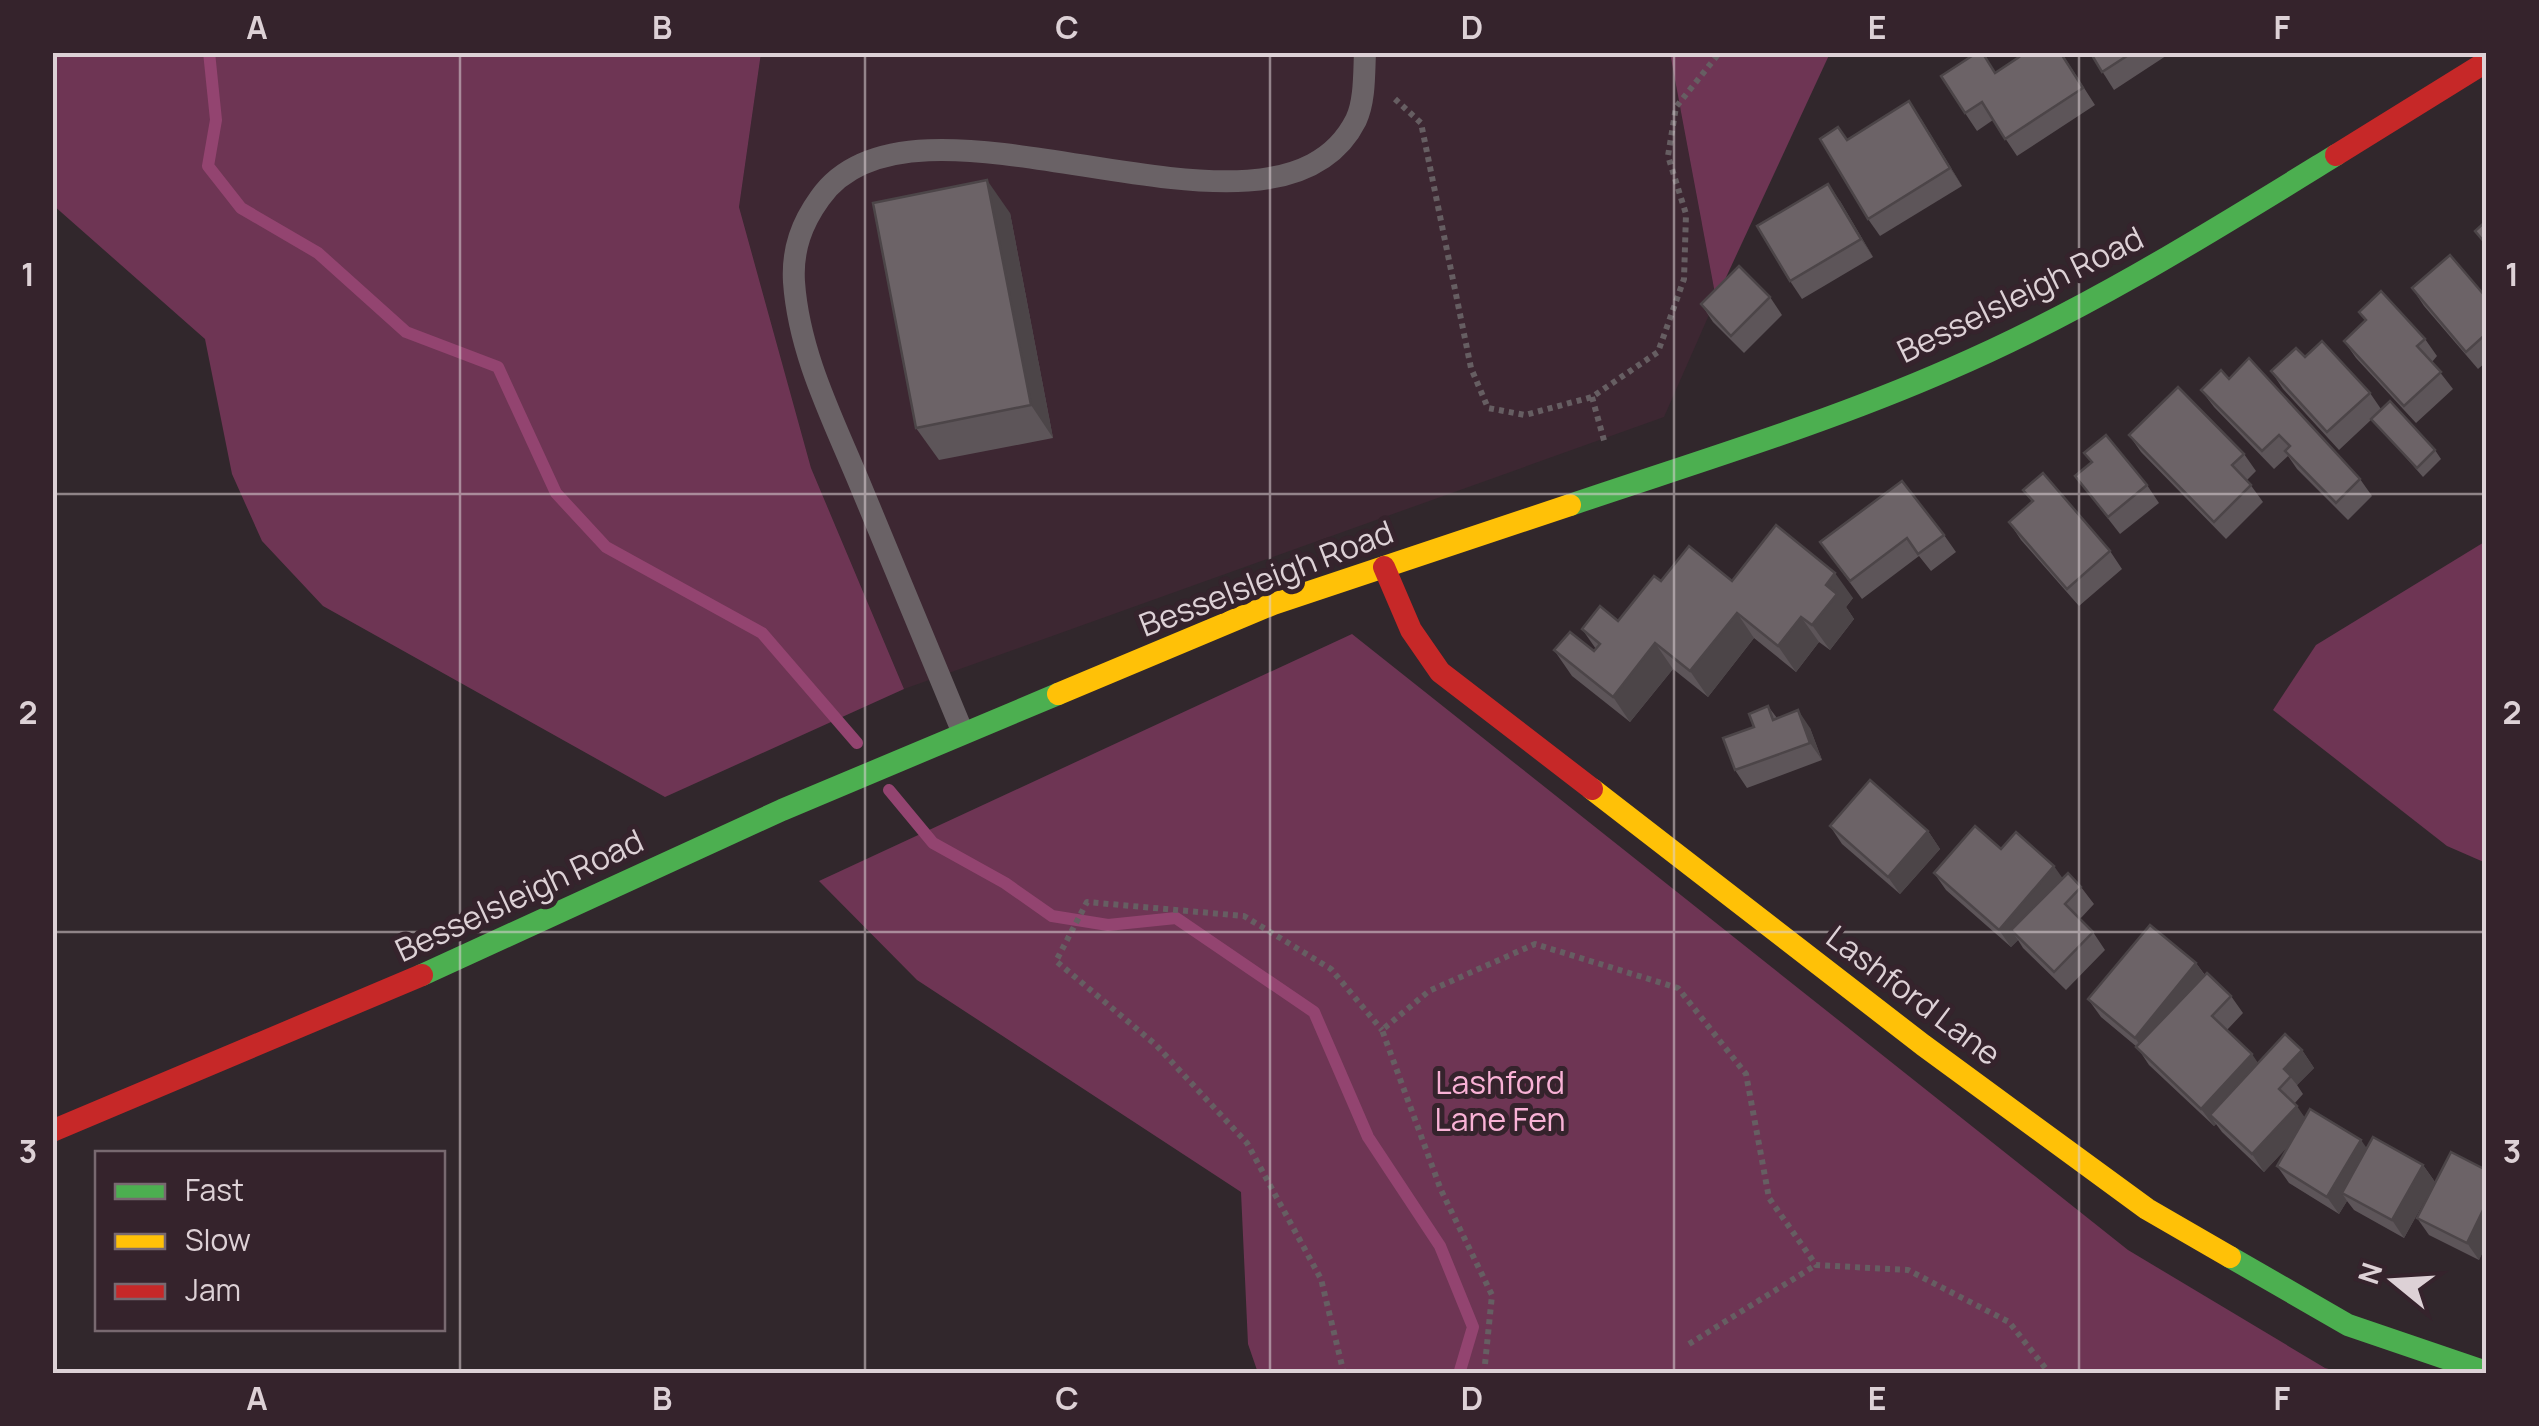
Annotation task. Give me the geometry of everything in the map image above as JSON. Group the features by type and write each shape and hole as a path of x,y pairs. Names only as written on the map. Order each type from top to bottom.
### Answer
{"street":[{"name":"Besselsleigh Road","path":"52,1131 466,957 762,819 1273,604 1768,438 1950,369 2164,261 2486,62"},
{"name":"Lashford Lane","path":"1384,567 1410,630 1440,672 1971,1080 2147,1209 2348,1325 2486,1372"}],"lane":[{"path":"963,733 808,361 794,280 800,226 830,183 874,158 934,151 1011,154 1202,180 1278,176 1326,156 1356,119 1366,52"}],"path":[{"path":"1363,84 1398,101 1421,123 1471,368 1488,408 1525,415 1592,397 1658,352 1684,280 1686,214 1668,156 1676,107 1720,52"},
{"path":"1344,1374 1321,1279 1246,1144 1156,1045 1056,961 1087,902 1244,916 1331,969 1382,1030 1441,1190 1492,1295 1484,1374"},
{"path":"1382,1030 1429,991 1535,944 1678,988 1746,1074 1769,1198 1816,1265"},
{"path":"1689,1344 1816,1265 1908,1270 2009,1322 2050,1374"}],"shaded area":[{"path":"761,53 1670,53 1716,299 1664,417 904,689 811,468 739,207"}],"green space":[{"path":"53,52 761,53 739,207 811,468 904,689 665,797 323,606 262,541 232,474 205,339 53,205"},
{"path":"1670,53 1830,53 1716,299"},
{"path":"2486,541 2486,863 2447,846 2273,710 2316,645"},
{"name":"Lashford Lane Fen","path":"1352,634 2128,1250 2325,1368 2344,1373 1258,1373 1248,1344 1241,1192 917,980 819,881"}],"building":[{"path":"1982,52 1995,73 2019,57 2016,52 2060,52 2083,88 2005,139 1982,102 1965,113 1941,76"},
{"path":"2090,52 2133,52 2102,72"},
{"path":"1909,101 1950,168 1868,219 1820,139 1838,127 1847,140"},
{"path":"987,180 1031,405 916,428 873,203"},
{"path":"1828,184 1861,239 1790,281 1757,226"},
{"path":"2486,221 2486,244 2475,231"},
{"path":"2450,255 2486,295 2486,334 2466,352 2412,288"},
{"path":"1739,266 1770,297 1731,336 1701,304"},
{"path":"2381,291 2425,339 2417,346 2441,372 2404,406 2344,341 2366,320 2359,312"},
{"path":"2322,341 2370,393 2327,432 2271,371 2296,348 2305,357"},
{"path":"2249,358 2360,479 2336,503 2285,451 2290,446 2279,435 2262,451 2201,390 2221,370 2229,379"},
{"path":"2178,387 2244,454 2232,465 2251,485 2214,522 2129,435"},
{"path":"2390,401 2435,450 2417,468 2371,419"},
{"path":"2106,435 2147,485 2108,517 2075,476 2092,462 2084,453"},
{"path":"2043,473 2110,551 2067,589 2009,522 2033,501 2023,490"},
{"path":"1902,481 1944,535 1918,554 1907,538 1850,581 1820,542"},
{"path":"1776,525 1835,573 1826,585 1837,594 1812,625 1801,617 1778,646 1737,613 1690,671 1655,643 1613,697 1554,650 1570,632 1594,651 1600,644 1582,629 1600,606 1618,621 1654,576 1661,581 1689,546 1732,581"},
{"path":"1768,706 1773,720 1798,710 1810,743 1735,770 1723,738 1754,727 1749,714"},
{"path":"1870,780 1928,831 1888,877 1830,826"},
{"path":"1975,826 2001,849 2016,832 2054,866 1999,930 1934,873"},
{"path":"2068,873 2081,887 2065,904 2093,932 2054,972 2011,930"},
{"path":"2150,925 2196,963 2135,1038 2088,999"},
{"path":"2207,973 2231,996 2212,1016 2252,1054 2201,1109 2136,1047"},
{"path":"2285,1034 2302,1050 2284,1069 2291,1076 2279,1089 2297,1106 2252,1154 2210,1115"},
{"path":"2310,1109 2361,1140 2327,1197 2277,1166"},
{"path":"2373,1137 2423,1165 2392,1220 2342,1193"},
{"path":"2451,1152 2486,1170 2486,1204 2467,1243 2417,1218"}],"waterway":[{"path":"209,52 216,120 208,166 241,208 318,253 406,332 498,367 556,493 606,547 762,633 857,743"},
{"path":"889,790 933,843 1005,883 1052,916 1108,925 1176,918 1314,1012 1368,1137 1440,1246 1473,1327 1459,1374"}],"traffic: fast":[{"path":"1570,505 1857,407 1950,369 2050,322 2147,269 2336,155"},
{"path":"422,975 782,810 1058,694"},
{"path":"2230,1257 2348,1325 2486,1372"}],"traffic: slow":[{"path":"1058,694 1273,604 1570,505"},
{"path":"1592,789 1923,1045 2147,1209 2230,1257"}],"traffic: jam":[{"path":"2336,155 2486,62"},
{"path":"1384,567 1411,630 1440,672 1592,789"},
{"path":"52,1131 422,975"}]}
